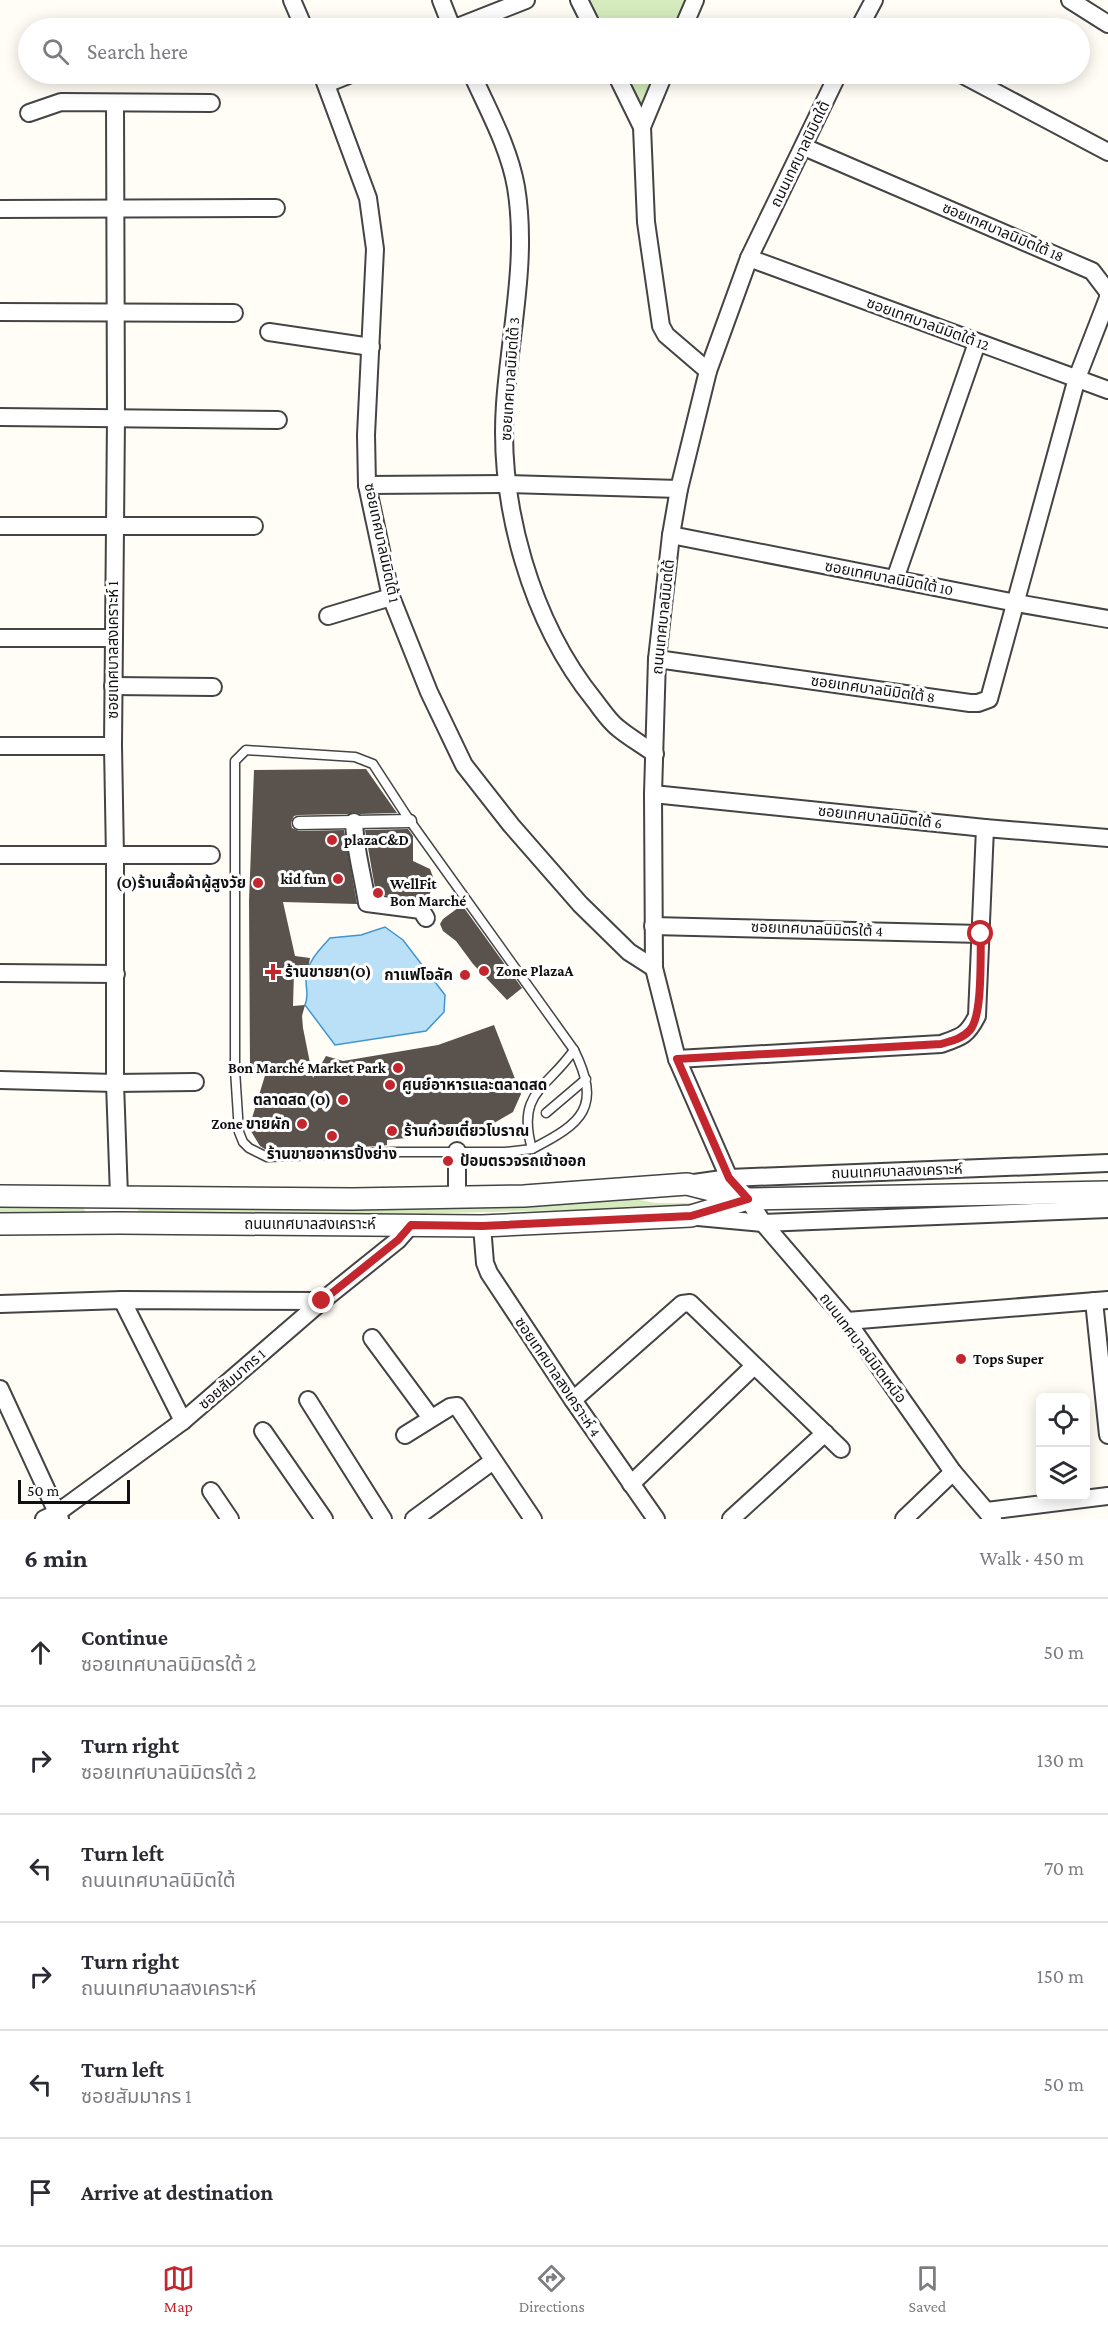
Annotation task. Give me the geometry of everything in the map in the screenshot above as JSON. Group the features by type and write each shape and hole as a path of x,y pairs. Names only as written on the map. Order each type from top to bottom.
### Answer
{"street":[{"path":"292,0 300,18"},
{"path":"441,0 449,18"},
{"path":"480,18 526,0"},
{"path":"579,0 588,18"},
{"path":"687,18 695,0"},
{"path":"868,18 874,0"},
{"path":"1070,0 1108,24"},
{"name":"ซอยเทศบาลนิมิตใต้ 1","path":"326,84 368,198 375,249 366,435 367,485 391,597 429,692 464,765 511,825 580,904 629,952 654,968"},
{"name":"ซอยเทศบาลนิมิตใต้ 3","path":"476,84 509,158 516,187 519,216 519,267 505,407 506,484 516,535 546,624 576,678 616,727 655,754"},
{"path":"621,84 642,127 646,222 661,326 666,336 708,371"},
{"path":"642,127 660,84"},
{"name":"ถนนเทศบาลนิมิตใต้","path":"729,1178 677,1059 654,968 653,794 657,659 671,535 679,489 708,371 749,258 833,84"},
{"path":"980,84 1108,152"},
{"path":"29,113 61,102 211,103"},
{"name":"ซอยเทศบาลสงเคราะห์ 1","path":"115,103 116,418 112,746 116,856 115,1083 119,1196"},
{"name":"ซอยเทศบาลนิมิตใต้ 18","path":"804,147 1092,271 1108,292 1108,298 1077,378"},
{"path":"0,209 276,208"},
{"name":"ซอยเทศบาลนิมิตใต้ 12","path":"749,258 1108,390"},
{"path":"0,312 234,314"},
{"path":"269,332 371,346"},
{"path":"895,579 977,343"},
{"name":"ซอยเทศบาลนิมิตใต้ 8","path":"657,659 978,703 989,699 1077,378"},
{"path":"0,417 278,420"},
{"path":"367,485 506,484 679,489"},
{"path":"0,526 254,526"},
{"name":"ซอยเทศบาลนิมิตใต้ 10","path":"671,535 1108,619"},
{"path":"328,616 391,597"},
{"path":"0,638 113,638"},
{"path":"113,686 213,687"},
{"path":"0,746 112,746"},
{"name":"ซอยเทศบาลนิมิตใต้ 6","path":"653,794 985,828 1108,838"},
{"path":"299,823 410,821"},
{"path":"354,822 354,844 367,903 421,910 426,918"},
{"path":"677,1059 941,1044 962,1037 971,1029 977,1016 985,828"},
{"path":"0,855 211,855"},
{"name":"ซอยเทศบาลนิมิตรใต้ 4","path":"653,926 981,934"},
{"path":"0,973 116,974"},
{"path":"0,1080 115,1083 195,1082"},
{"path":"457,1151 457,1197"},
{"name":"ถนนเทศบาลสงเคราะห์","path":"0,1196 353,1199 524,1196 687,1184 729,1178 1108,1163"},
{"name":"ถนนเทศบาลนิมิตเหนือ","path":"729,1178 748,1199 763,1223 847,1322 952,1472 990,1515"},
{"name":"ถนนเทศบาลสงเคราะห์","path":"687,1184 748,1199 1108,1192"},
{"path":"119,1196 120,1223"},
{"name":"ถนนเทศบาลสงเคราะห์","path":"691,1216 748,1199"},
{"name":"ถนนเทศบาลสงเคราะห์","path":"0,1224 482,1226 691,1216 763,1223 1108,1209"},
{"name":"ซอยสัมมากร 1","path":"53,1517 183,1421 322,1301 398,1240 411,1225"},
{"name":"ซอยเทศบาลสงเคราะห์ 4","path":"482,1226 485,1263 489,1273 573,1401 656,1519"},
{"path":"0,1304 122,1299 322,1301"},
{"path":"122,1299 183,1421"},
{"path":"847,1322 1101,1301 1108,1436"},
{"path":"573,1401 682,1304 690,1303 841,1449"},
{"path":"372,1338 431,1418"},
{"path":"631,1484 754,1366"},
{"path":"0,1389 53,1517"},
{"path":"308,1400 383,1519"},
{"path":"405,1435 454,1405 457,1406 533,1519"},
{"path":"263,1431 324,1519"},
{"path":"731,1519 825,1433"},
{"path":"414,1519 493,1461"},
{"path":"904,1519 952,1472"},
{"path":"211,1491 230,1519"},
{"path":"990,1515 1108,1496"}],"lane":[{"path":"246,750 355,757 372,764 410,821 574,1050 586,1079 588,1099 576,1122 557,1136 532,1149 505,1152 394,1152 267,1157 249,1148 243,1142 239,1132 235,1070 235,761 246,750"},
{"path":"532,1149 527,1119 529,1103 539,1088 574,1050"},
{"path":"546,1113 586,1079"}],"green space":[{"path":"583,0 686,0 678,18 596,18"},
{"path":"632,84 651,84 642,106"},
{"path":"628,1198 656,1203 703,1203 699,1207 401,1214 142,1215 138,1212 139,1207"},
{"path":"0,1204 83,1207 85,1211 80,1216 0,1215"}],"water":[{"path":"385,927 403,940 445,995 444,1012 426,1031 335,1045 305,1005 308,968 317,952 330,938 361,935"}],"building":[{"path":"366,769 397,813 360,814 354,812 299,815 294,816 291,823 292,828 299,831 344,830 357,904 283,902 295,956 310,958 308,969 294,971 293,1006 305,1005 302,1016 303,1028 313,1078 326,1056 343,1061 438,1045 494,1025 521,1094 513,1112 482,1130 387,1140 387,1145 380,1146 268,1151 260,1146 249,1128 267,1069 250,1069 249,901 254,770"},
{"path":"408,829 413,836 413,861 430,869 433,877 432,889 426,901 376,894 365,830"},
{"path":"462,905 522,988 507,1000 473,964 456,941 443,931 440,924 443,919"}],"place":[{"name":"plazaC&D","path":"332,840"},
{"name":"kid fun","path":"338,879"},
{"name":"(O)ร้านเสื้อผ้าผู้สูงวัย","path":"258,883"},
{"name":"WellFit Bon Marché","path":"378,893"},
{"name":"Zone PlazaA","path":"484,971"},
{"name":"ร้านขายยา(O)","path":"273,972"},
{"name":"กาแฟโอลัค","path":"465,975"},
{"name":"Bon Marché Market Park","path":"398,1068"},
{"name":"ศูนย์อาหารและตลาดสด","path":"390,1085"},
{"name":"ตลาดสด (O)","path":"343,1100"},
{"name":"Zone ขายผัก","path":"302,1124"},
{"name":"ร้านก๋วยเตี๋ยวโบราณ","path":"392,1131"},
{"name":"ร้านขายอาหารปิ้งย่าง","path":"332,1136"},
{"name":"ป้อมตรวจรถเข้าออก","path":"448,1161"},
{"name":"Tops Super","path":"961,1359"}],"route":[{"path":"322,1301 398,1240 411,1225 482,1226 691,1216 748,1199 729,1178 677,1059 941,1044 962,1037 971,1029 977,1016 981,934"}]}
